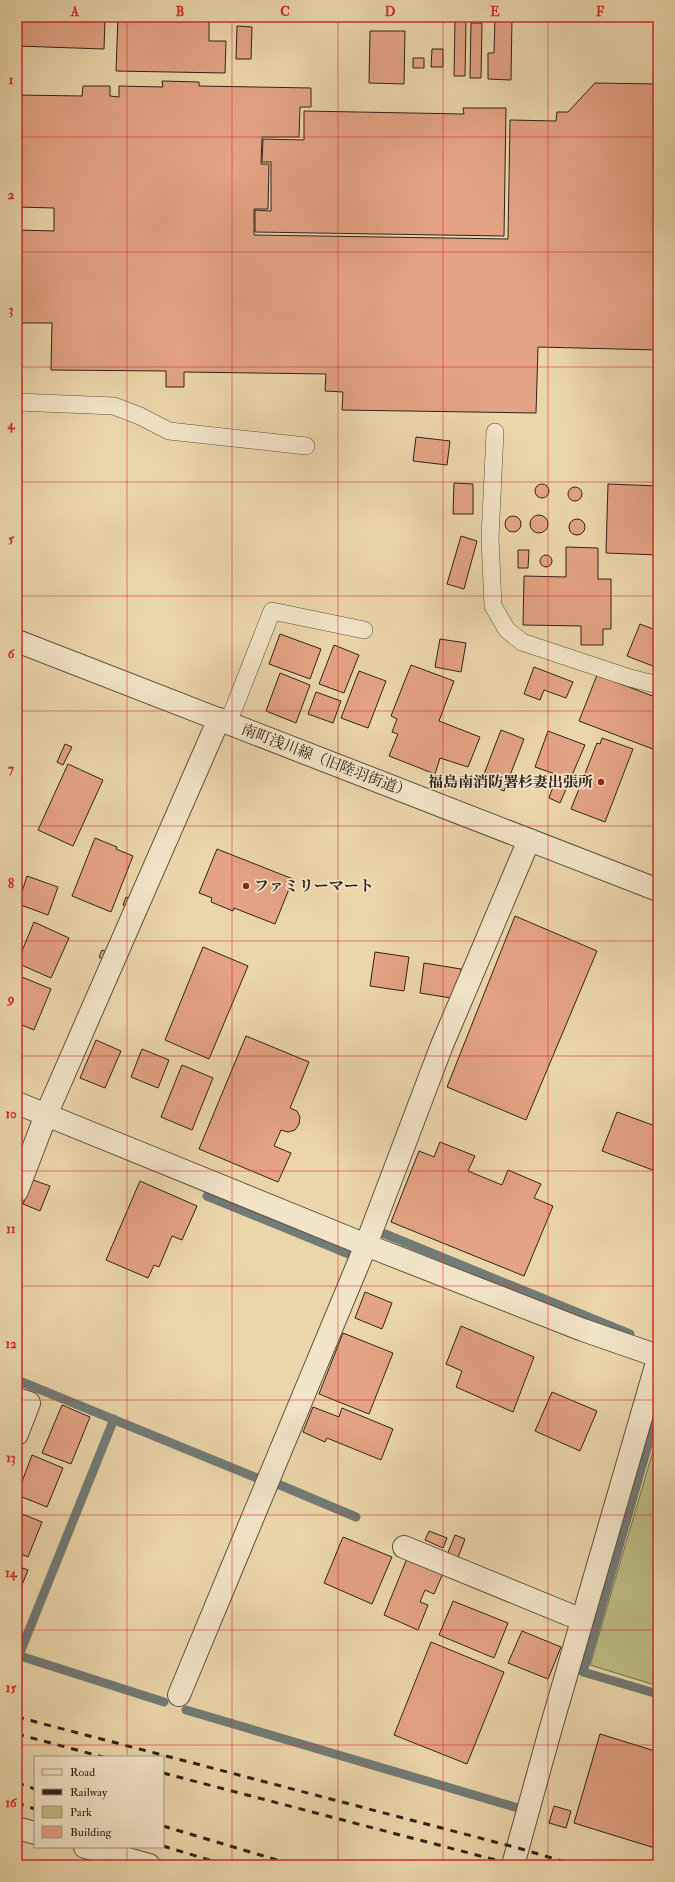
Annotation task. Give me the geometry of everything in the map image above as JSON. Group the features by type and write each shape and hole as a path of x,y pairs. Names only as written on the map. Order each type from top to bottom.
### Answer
{"street":[{"name":"南町浅川線（旧陸羽街道）","path":"17,641 658,890"},
{"path":"17,1191 46,1115 223,721"},
{"path":"179,1695 366,1245 442,1045 529,840"},
{"path":"17,1103 366,1245 583,1330 658,1356"},
{"path":"513,1865 658,1359"},
{"path":"17,1399 29,1404 17,1434"},
{"path":"404,1547 582,1620"},
{"path":"17,1828 34,1833"},
{"path":"89,1848 150,1865"}],"lane":[{"path":"17,402 114,406 140,416 169,431 306,446"},
{"path":"496,432 490,538 493,606 507,630 522,642 630,678 658,685"},
{"path":"223,721 272,611 364,630"}],"green space":[{"path":"658,1434 658,1686 590,1665"}],"building":[{"path":"17,17 105,17 104,49 17,46"},
{"path":"118,17 209,17 209,41 226,41 225,73 116,71"},
{"path":"437,17 512,17 511,80 488,79 488,53 494,53 495,18"},
{"path":"455,21 466,21 465,76 454,76"},
{"path":"471,23 482,23 481,78 470,78"},
{"path":"237,26 252,27 251,59 236,59"},
{"path":"370,31 405,31 404,84 369,83"},
{"path":"432,49 443,49 443,67 431,67"},
{"path":"413,58 424,58 424,68 413,68"},
{"path":"162,81 199,82 199,86 311,88 311,107 300,107 299,137 262,137 261,164 269,164 268,209 254,209 254,235 508,239 510,120 556,121 557,112 568,112 595,83 658,84 658,350 538,347 536,413 342,410 343,392 325,391 326,374 184,372 184,387 166,387 166,371 51,370 52,323 17,323 17,230 54,231 54,208 17,207 17,95 82,96 83,86 110,86 110,96 119,97 119,86 163,87"},
{"path":"463,108 506,108 504,236 255,232 255,210 271,211 271,162 262,162 263,139 304,140 304,111 464,114"},
{"path":"416,437 450,441 447,465 413,461"},
{"path":"454,483 473,484 473,514 453,514"},
{"path":"542,484 547,486 549,491 547,496 542,498 537,496 535,491 537,486"},
{"path":"608,484 658,486 658,555 606,553"},
{"path":"575,487 580,489 582,494 580,499 575,501 570,499 568,494 570,489"},
{"path":"539,515 545,518 548,524 545,530 539,533 533,530 530,524 533,518"},
{"path":"513,516 519,518 521,524 519,530 513,532 507,530 505,524 507,518"},
{"path":"577,519 584,524 585,527 580,534 577,535 570,530 569,527 574,520"},
{"path":"461,536 477,541 464,589 447,584"},
{"path":"566,547 598,548 598,579 611,579 611,629 603,629 603,645 581,645 581,626 523,625 524,576 566,577"},
{"path":"518,550 529,550 528,568 518,568"},
{"path":"544,555 548,555 552,561 548,567 544,567 540,563 540,559"},
{"path":"640,624 658,631 658,668 627,656"},
{"path":"280,634 321,649 310,679 269,664"},
{"path":"440,639 466,643 461,672 435,667"},
{"path":"334,645 359,655 344,693 319,684"},
{"path":"411,665 454,681 439,721 480,737 468,767 440,758 435,774 389,756 398,734 392,732 397,719 391,716"},
{"path":"534,667 573,682 566,698 544,690 540,700 524,694"},
{"path":"359,671 386,681 368,728 341,718"},
{"path":"280,673 310,685 296,723 266,711"},
{"path":"597,675 658,698 658,751 579,721"},
{"path":"316,692 341,701 333,723 308,714"},
{"path":"501,730 524,739 504,791 481,782"},
{"path":"548,731 585,745 560,803 549,798 554,784 551,783 555,774 535,767"},
{"path":"602,738 633,749 605,822 571,809 597,743 600,744"},
{"path":"65,744 72,747 63,765 57,762"},
{"path":"68,764 103,780 73,846 38,830"},
{"path":"95,838 117,847 116,849 133,856 111,912 72,896"},
{"name":"ファミリーマート","path":"217,849 293,879 275,924 234,908 233,911 211,902 212,898 199,893"},
{"path":"27,876 58,887 48,915 18,904"},
{"path":"126,897 132,899 129,908 123,905"},
{"path":"515,916 597,951 526,1120 447,1087"},
{"path":"34,922 69,938 51,978 17,963"},
{"path":"203,947 248,966 209,1059 165,1040"},
{"path":"102,950 107,952 104,960 99,957"},
{"path":"375,952 409,957 404,991 370,986"},
{"path":"424,963 461,969 457,999 420,993"},
{"path":"17,975 51,989 34,1030 17,1023"},
{"path":"246,1036 309,1062 290,1108 297,1111 300,1117 299,1124 295,1130 288,1132 281,1130 274,1146 291,1153 278,1182 199,1149"},
{"path":"96,1040 121,1051 105,1088 80,1078"},
{"path":"142,1049 169,1060 158,1088 131,1077"},
{"path":"182,1065 213,1078 192,1130 161,1117"},
{"path":"617,1112 658,1127 658,1172 602,1151"},
{"path":"440,1142 475,1156 468,1171 502,1185 508,1170 541,1184 534,1198 553,1206 524,1276 391,1222 419,1151 434,1157"},
{"path":"33,1180 50,1186 40,1211 23,1204"},
{"path":"140,1181 197,1206 182,1240 172,1236 159,1267 154,1265 148,1278 106,1260"},
{"path":"365,1292 392,1303 382,1329 355,1318"},
{"path":"461,1326 534,1357 513,1412 456,1387 462,1371 446,1364"},
{"path":"343,1333 393,1353 369,1414 319,1394"},
{"path":"552,1392 597,1411 580,1451 535,1431"},
{"path":"62,1405 90,1417 71,1464 42,1453"},
{"path":"313,1407 339,1417 342,1408 393,1429 381,1460 327,1438 325,1442 303,1432"},
{"path":"32,1455 63,1468 47,1507 17,1495"},
{"path":"17,1512 42,1522 28,1557 17,1552"},
{"path":"429,1531 447,1538 443,1548 425,1540"},
{"path":"455,1535 465,1539 457,1560 447,1555"},
{"path":"343,1537 392,1557 372,1604 324,1583"},
{"path":"408,1556 444,1571 434,1594 425,1590 420,1602 428,1605 418,1630 384,1615"},
{"path":"17,1566 28,1570 17,1597"},
{"path":"453,1601 508,1623 494,1658 439,1635"},
{"path":"522,1631 561,1647 548,1679 508,1663"},
{"path":"431,1642 504,1672 467,1764 394,1735"},
{"path":"600,1734 658,1752 658,1849 574,1823"},
{"path":"554,1806 571,1811 566,1828 549,1823"}],"waterway":[{"path":"207,1196 356,1257"},
{"path":"385,1234 630,1334"},
{"path":"17,1380 262,1480"},
{"path":"658,1410 583,1672 658,1694"},
{"path":"19,1655 114,1419"},
{"path":"280,1485 356,1517"},
{"path":"17,1655 164,1702"},
{"path":"186,1710 518,1808"},
{"path":"149,1860 164,1865"}],"railway":[{"path":"17,1717 518,1848 575,1865"},
{"path":"17,1734 99,1756"},
{"path":"164,1773 515,1865"},
{"path":"17,1783 34,1789"},
{"path":"17,1803 34,1809"},
{"path":"164,1826 294,1865"},
{"path":"164,1846 226,1865"}],"place":[{"name":"福島南消防署杉妻出張所","path":"601,782"},
{"name":"ファミリーマート","path":"246,886"}]}
